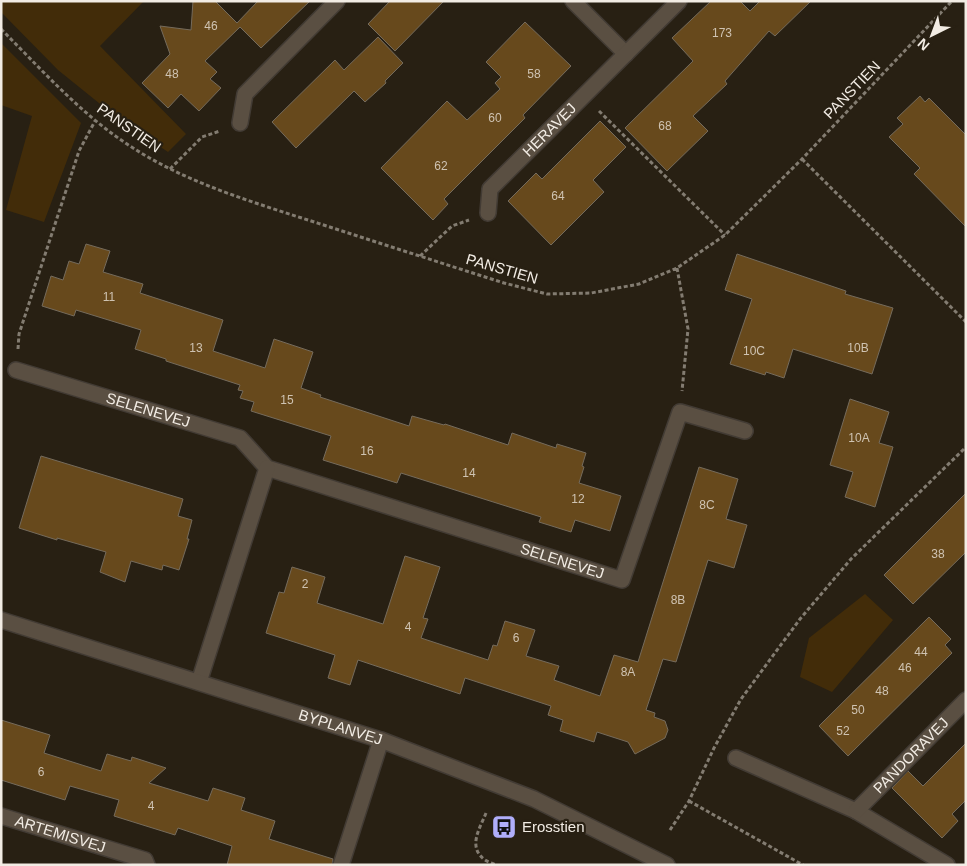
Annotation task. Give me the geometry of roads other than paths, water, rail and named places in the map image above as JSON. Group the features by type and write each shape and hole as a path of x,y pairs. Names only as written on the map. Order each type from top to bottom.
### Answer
{"street":[{"path":"240,123 245,94 337,1"},
{"path":"573,1 626,54"},
{"name":"HERAVEJ","path":"488,214 490,189 679,1"},
{"name":"SELENEVEJ","path":"16,370 240,438 267,468 622,580 680,412 745,431"},
{"path":"199,682 267,468"},
{"name":"BYPLANVEJ","path":"1,620 381,740 534,799 667,865"},
{"name":"PANDORAVEJ","path":"856,811 966,700"},
{"path":"341,865 381,740"},
{"path":"736,758 856,811 947,865"},
{"name":"ARTEMISVEJ","path":"1,816 144,860 148,865"}],"place":[{"name":"Erosstien","path":"504,827"}]}
